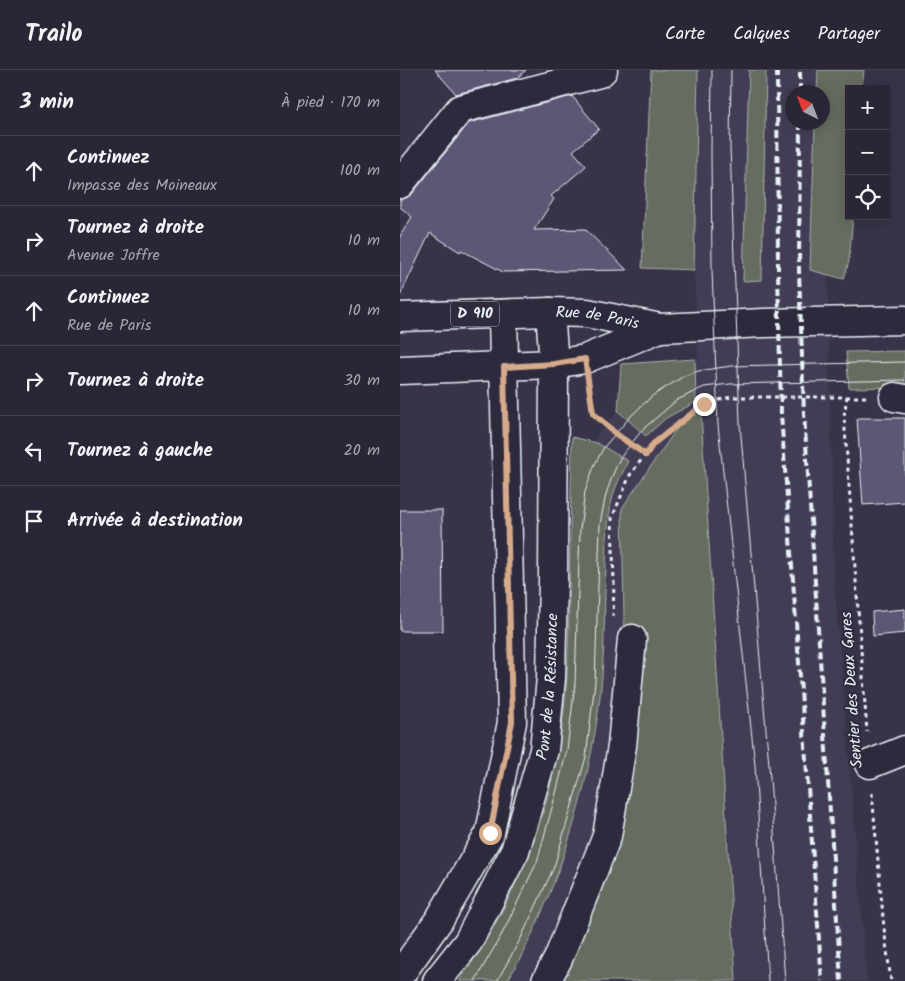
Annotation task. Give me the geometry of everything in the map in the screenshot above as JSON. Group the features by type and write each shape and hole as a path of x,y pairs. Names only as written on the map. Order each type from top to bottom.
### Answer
{"street":[{"path":"400,184 460,109 600,73 603,70"},
{"name":"D 910","path":"400,317 550,312"},
{"name":"Rue de Paris","path":"660,328 585,359 554,364 550,312 587,313 660,328 764,323 905,320"},
{"path":"400,975 439,920 490,833 512,722 503,314"},
{"name":"D 910","path":"400,370 554,364"},
{"name":"Pont de la Résistance","path":"437,981 468,942 515,851 544,750 551,678 554,364"},
{"path":"546,981 558,959 608,836 622,746 632,639"},
{"path":"870,764 905,750"}],"path":[{"path":"585,359 593,413 616,434 646,455"},
{"path":"614,583 612,518 630,475 653,444 704,404 731,397 847,396 899,398"},
{"name":"Sentier des Deux Gares","path":"847,396 844,416 870,764 884,928 891,981"}],"shaded area":[{"path":"651,70 823,70 823,85 785,85 785,130 824,130 834,579 867,981 462,981 524,864 560,749 574,482 595,438 626,401 698,357 694,270 642,268"}],"green space":[{"path":"651,70 698,70 694,270 642,268"},
{"path":"749,70 766,70 762,280 743,281"},
{"path":"818,70 864,70 862,85 845,85 845,220 853,220 849,261 844,279 810,270 815,130 830,130 830,85 817,85"},
{"path":"905,351 905,387 849,388 846,352"},
{"path":"695,359 696,402 666,418 646,436 618,411 621,364"},
{"path":"701,413 736,981 549,981 615,763 624,618 622,508 684,418"},
{"path":"572,437 597,443 628,461 614,492 608,521 602,677 589,765 574,823 555,879 531,935 507,981 459,981 493,928 521,871 543,812 558,750 564,711 568,652"}],"building":[{"path":"435,70 526,70 517,78 456,94"},
{"path":"572,96 599,129 573,151 586,166 551,196 554,199 534,230 585,229 627,270 503,272 461,250 460,252 430,233 400,296 400,236 412,217 400,207 400,199 412,194 469,123"},
{"path":"857,418 905,418 905,502 863,505"},
{"path":"400,510 442,510 443,631 400,631"},
{"path":"905,609 905,633 873,636 872,612"}],"tram line":[{"path":"712,70 712,270 718,425 755,765 768,981"},
{"path":"731,70 730,147 740,424 785,981"},
{"path":"475,981 503,932 537,862 567,750 575,684 580,529 585,492 594,466 604,447 630,417 652,396 684,376 698,371 731,366 905,362"},
{"path":"497,981 521,938 554,867 586,757 595,682 600,524 606,494 620,458 643,429 677,400 704,387 730,384 905,380"}],"railway":[{"path":"777,70 781,414 822,981"},
{"path":"800,70 800,85"},
{"path":"800,130 799,271 804,413 841,981"}],"route":[{"path":"490,833 512,722 504,367 554,364 585,359 593,413 616,434 646,455 653,444 704,404"}]}
